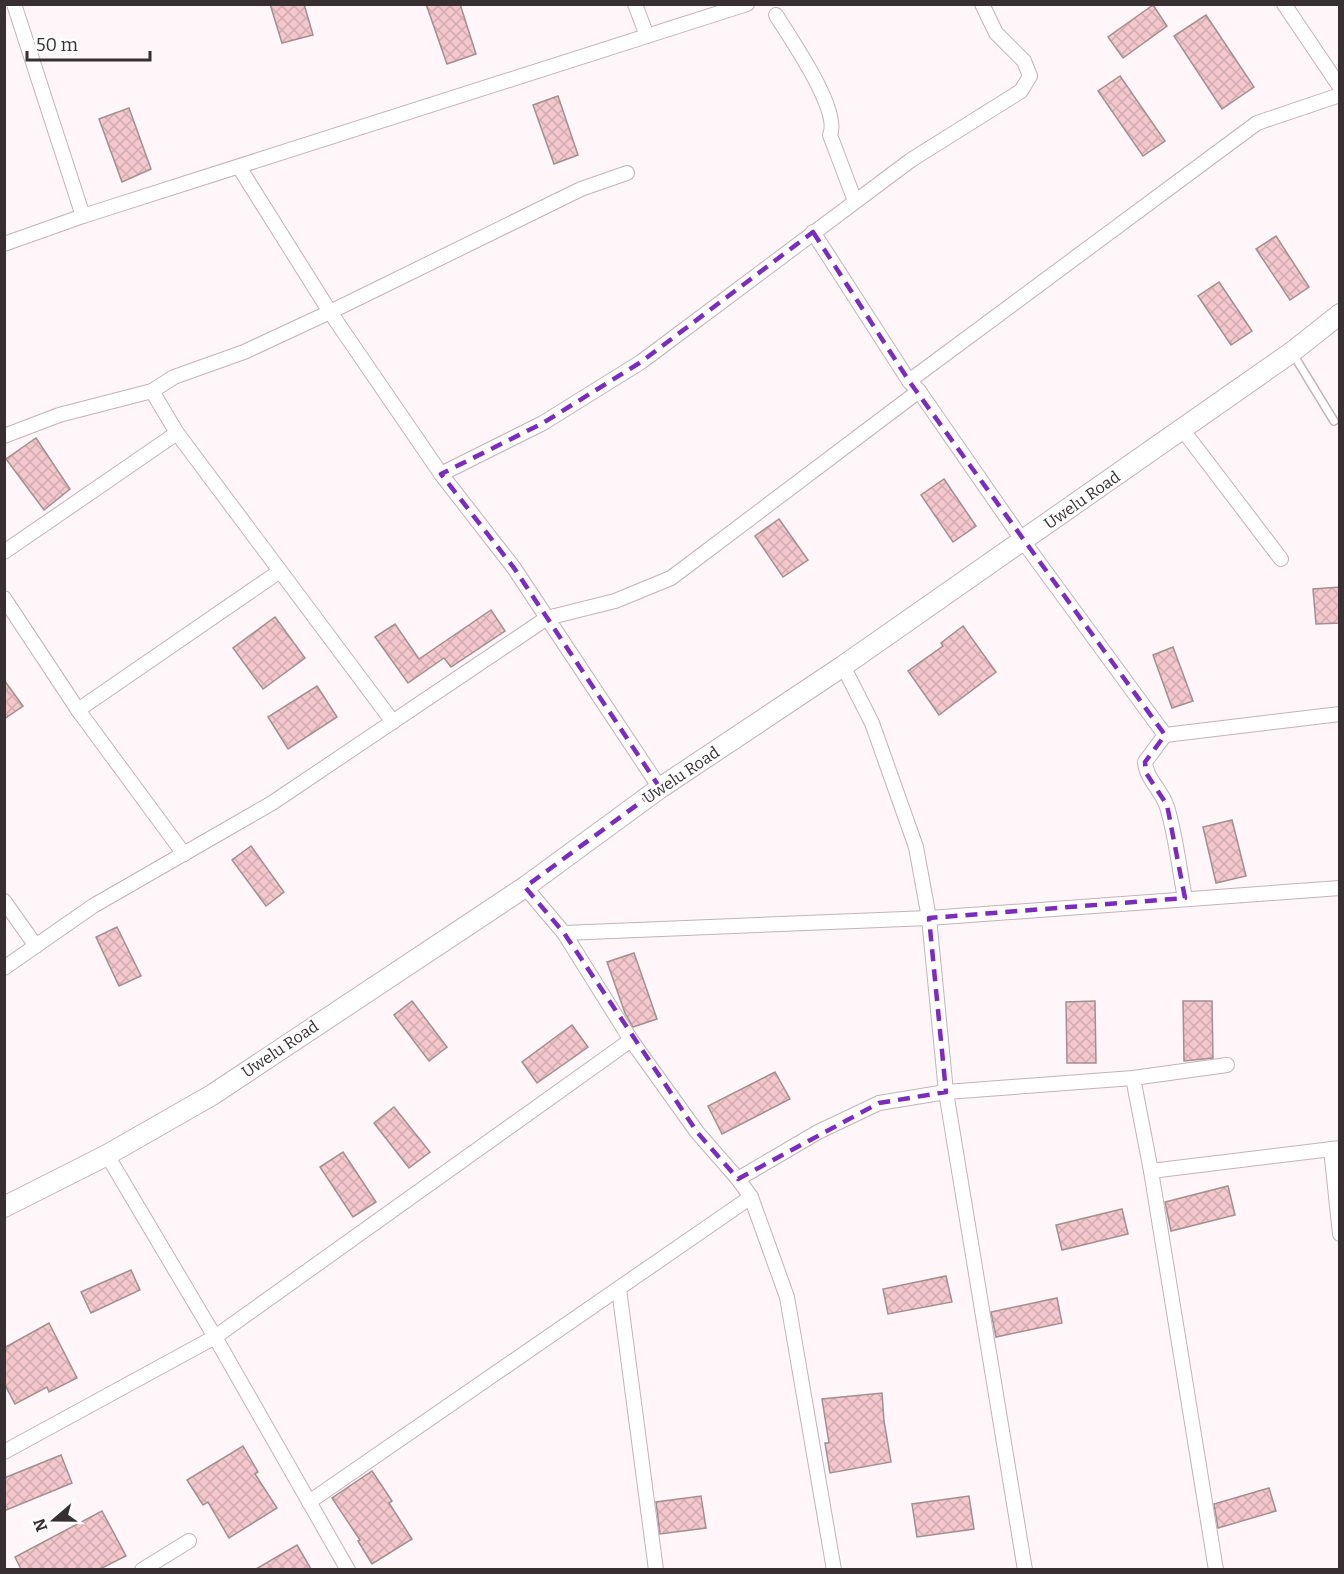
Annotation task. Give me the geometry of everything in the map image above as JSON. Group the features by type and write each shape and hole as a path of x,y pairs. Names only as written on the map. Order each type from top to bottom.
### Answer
{"street":[{"path":"14,4 83,216"},
{"path":"635,4 647,36"},
{"path":"4,244 83,216 747,4"},
{"path":"441,474 543,423 641,362 910,160 1021,92 1030,76 1024,60 996,33 982,4"},
{"path":"1284,4 1340,87"},
{"path":"776,15 816,81 831,116 833,128 830,135 855,201"},
{"path":"4,968 93,906 272,803 547,618 615,601 671,578 914,386 1257,123 1340,95"},
{"path":"239,167 330,312 441,474 514,568 660,788"},
{"path":"4,436 59,414 153,391 174,377 244,352 330,312 581,189 627,173"},
{"path":"813,232 914,386 1023,541 1165,735"},
{"name":"Uwelu Road","path":"4,1207 107,1155 212,1095 525,887 660,788 843,666 1292,352 1340,314"},
{"path":"153,391 177,433 393,722"},
{"path":"1182,429 1281,559"},
{"path":"4,552 177,433"},
{"path":"78,710 279,571"},
{"path":"4,598 78,710 184,854"},
{"path":"843,666 872,723 916,847 929,918 946,1092 1025,1569"},
{"path":"1185,898 1167,805 1146,773 1145,762 1165,735 1340,714"},
{"path":"525,887 564,933 631,1040 697,1132 751,1197 787,1297 834,1569"},
{"path":"564,933 929,918 1340,888"},
{"path":"4,901 36,946"},
{"path":"4,1452 215,1337 631,1040"},
{"path":"738,1179 818,1132 879,1102 946,1092 1133,1078 1227,1065"},
{"path":"1133,1078 1151,1171 1216,1569"},
{"path":"1151,1171 1335,1148 1340,1234"},
{"path":"107,1155 348,1569"},
{"path":"309,1502 751,1197"},
{"path":"619,1289 656,1569"},
{"path":"142,1569 189,1541"}],"lane":[{"path":"1292,352 1334,421"}],"highlighted area":[{"path":"813,232 909,381 1165,735 1145,762 1146,773 1167,805 1185,898 929,918 946,1092 879,1103 738,1179 697,1132 564,933 525,887 660,788 514,568 441,474 543,423 641,362"}],"building":[{"path":"270,4 304,4 313,35 282,43"},
{"path":"426,4 460,4 476,54 447,64"},
{"path":"1153,5 1167,26 1123,58 1108,37"},
{"path":"1206,15 1254,87 1222,109 1174,36"},
{"path":"1120,76 1165,141 1143,156 1098,91"},
{"path":"558,96 578,155 554,164 533,105"},
{"path":"129,108 151,169 122,182 99,119"},
{"path":"1276,236 1309,287 1290,300 1256,249"},
{"path":"1219,282 1252,331 1231,345 1198,296"},
{"path":"36,438 70,489 44,510 6,459"},
{"path":"944,479 976,526 953,542 921,495"},
{"path":"779,519 808,560 783,577 755,536"},
{"path":"1340,587 1340,623 1316,624 1313,589"},
{"path":"491,610 505,631 451,667 444,658 408,683 375,637 395,624 419,659"},
{"path":"275,617 305,658 263,689 233,648"},
{"path":"963,626 996,672 939,715 908,671 943,646 941,643"},
{"path":"1173,647 1193,701 1172,708 1153,655"},
{"path":"4,680 23,706 4,719"},
{"path":"317,686 337,717 288,749 268,717"},
{"path":"1232,820 1246,876 1216,883 1203,827"},
{"path":"251,846 284,892 266,906 232,860"},
{"path":"117,927 141,976 119,986 96,937"},
{"path":"634,953 657,1019 633,1027 625,1013 607,962"},
{"path":"412,1001 447,1047 429,1061 394,1015"},
{"path":"1095,1001 1096,1063 1067,1063 1066,1002"},
{"path":"1183,1001 1212,1001 1213,1058 1184,1061"},
{"path":"572,1025 588,1047 537,1083 522,1062"},
{"path":"775,1072 790,1099 722,1134 708,1106"},
{"path":"394,1107 430,1152 409,1168 374,1123"},
{"path":"343,1152 376,1202 353,1217 320,1167"},
{"path":"1228,1186 1235,1215 1171,1231 1165,1202"},
{"path":"1122,1209 1128,1234 1062,1250 1056,1225"},
{"path":"131,1270 140,1290 91,1313 81,1292"},
{"path":"946,1276 952,1302 888,1314 883,1289"},
{"path":"1057,1298 1062,1323 996,1337 991,1312"},
{"path":"49,1323 77,1378 49,1392 47,1387 15,1404 4,1383 4,1348"},
{"path":"882,1393 891,1462 830,1473 825,1443 829,1443 822,1399"},
{"path":"243,1446 258,1472 255,1474 277,1508 229,1538 208,1502 203,1505 187,1480"},
{"path":"61,1455 72,1483 4,1511 4,1478"},
{"path":"372,1471 392,1501 389,1503 412,1539 372,1564 358,1541 360,1540 332,1498"},
{"path":"1269,1488 1276,1511 1218,1528 1214,1504"},
{"path":"701,1496 706,1528 660,1534 656,1502"},
{"path":"969,1496 974,1529 917,1537 912,1504"},
{"path":"102,1511 126,1556 100,1569 21,1569 15,1557"},
{"path":"297,1545 311,1569 256,1569"}]}
